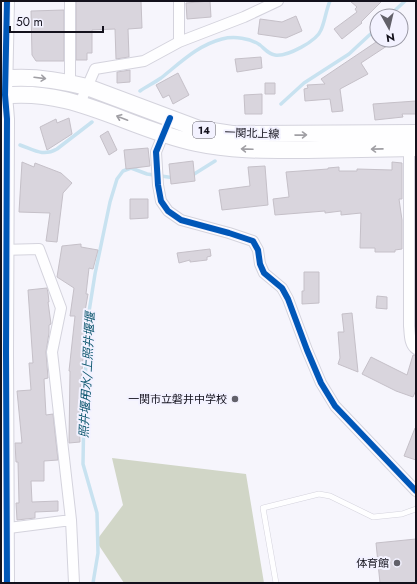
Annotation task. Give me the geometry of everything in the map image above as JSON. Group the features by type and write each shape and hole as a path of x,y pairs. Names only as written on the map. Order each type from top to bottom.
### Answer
{"main road":[{"name":"一関北上線","path":"3,78 34,78 87,87 199,129 232,134 413,141"},
{"name":"一関北上線","path":"3,96 37,96 80,103 163,134 195,143 230,149 270,150 413,141"}],"street":[{"path":"7,1 3,78 3,96 7,118 4,250 4,529 7,583"},
{"path":"70,1 70,83"},
{"path":"179,1 179,42"},
{"path":"80,103 96,70 144,61 179,42 244,17 278,1"},
{"path":"170,118 156,152 161,202 168,211 181,220 253,241 258,250 260,264 264,273 282,288 288,299 321,383 335,406 416,491"},
{"path":"413,141 409,326 411,342 416,350"},
{"path":"4,250 39,249 60,308 52,352 71,520 74,583"},
{"path":"4,529 71,520"}],"lane":[{"path":"276,583 264,508 319,494 330,496 373,517 402,514 416,509"}],"green space":[{"path":"112,458 246,474 264,583 124,583 96,541 123,505"}],"building":[{"path":"76,1 141,1 142,28 128,29 129,57 116,59 115,29 92,30 92,53 87,53 87,60 76,60"},
{"path":"210,1 211,17 187,19 186,3"},
{"path":"350,1 382,1 375,8 369,8 369,14 361,22 362,23 342,39 334,29 357,12 355,9 357,7"},
{"path":"64,10 64,61 36,61 32,55 31,11"},
{"path":"296,16 302,31 286,38 258,34 260,19 282,22"},
{"path":"369,47 369,48 384,48 361,63 368,74 340,89 343,111 332,112 330,99 305,101 304,89 308,88 307,85 325,84 321,79"},
{"path":"261,57 262,68 237,72 235,59"},
{"path":"130,70 130,82 117,83 117,72"},
{"path":"178,73 189,95 173,104 169,95 163,98 156,85"},
{"path":"265,83 275,83 275,94 265,94"},
{"path":"262,94 262,114 245,114 244,95"},
{"path":"416,101 416,114 402,114 403,117 375,120 373,104"},
{"path":"69,118 72,134 47,150 40,127 56,119 57,123"},
{"path":"108,131 117,150 109,155 100,136"},
{"path":"148,148 150,166 126,169 124,150"},
{"path":"193,161 195,181 171,184 169,164"},
{"path":"22,162 34,167 35,163 61,173 72,183 63,193 57,242 46,241 50,213 19,212"},
{"path":"392,162 402,163 402,199 399,199 402,220 402,249 395,250 395,252 375,252 375,248 360,248 361,213 341,215 341,211 325,213 325,211 275,215 273,199 289,197 286,172 339,167 339,171 357,171 357,169 392,170"},
{"path":"265,166 268,205 222,210 219,190 250,186 248,167"},
{"path":"130,199 148,199 148,218 130,219"},
{"path":"81,244 81,247 98,250 93,269 89,268 86,294 88,294 83,323 86,323 79,407 80,442 69,443 69,371 75,316 70,316 74,288 57,277 62,246"},
{"path":"210,249 211,256 207,257 207,260 190,262 190,260 179,263 177,253"},
{"path":"304,272 319,272 319,303 302,304"},
{"path":"47,288 51,324 49,325 46,352 48,378 44,379 46,415 53,414 58,460 44,461 44,481 31,481 32,502 58,501 58,511 35,512 35,518 17,520 16,503 19,503 18,462 16,462 15,443 22,443 17,391 31,390 29,363 33,363 28,290"},
{"path":"377,296 387,297 387,309 376,308"},
{"path":"352,313 358,372 338,364 340,358 338,332 344,332 342,314"},
{"path":"413,355 416,355 416,390 413,397 396,391 362,374 371,357 407,375"},
{"path":"416,428 416,460 404,456"},
{"name":"体育館","path":"416,539 416,583 380,583 376,543"}],"waterway":[{"path":"140,91 161,78 197,50 222,39 247,39 260,45 268,52 275,55 294,51 314,39 321,30 330,1"},
{"name":"照井堰用水/上照井堰堰","path":"398,8 405,1"},
{"name":"照井堰用水/上照井堰堰","path":"281,104 304,83 349,54 369,35"},
{"path":"20,145 43,153 52,151 57,149 92,122"},
{"name":"照井堰用水/上照井堰堰","path":"191,176 215,161"},
{"name":"照井堰用水/上照井堰堰","path":"93,583 98,553 97,513 83,464 88,318 95,274 110,202 117,179 123,171 131,168 147,174 175,178"}],"cycle path":[{"path":"7,1 5,95 7,119 7,583"},
{"path":"170,118 156,152 158,185 161,201 168,211 181,220 253,241 258,250 260,264 264,273 282,288 288,299 321,383 335,406 416,491"}],"place":[{"name":"一関市立磐井中学校","path":"235,399"},
{"name":"体育館","path":"397,563"}]}
